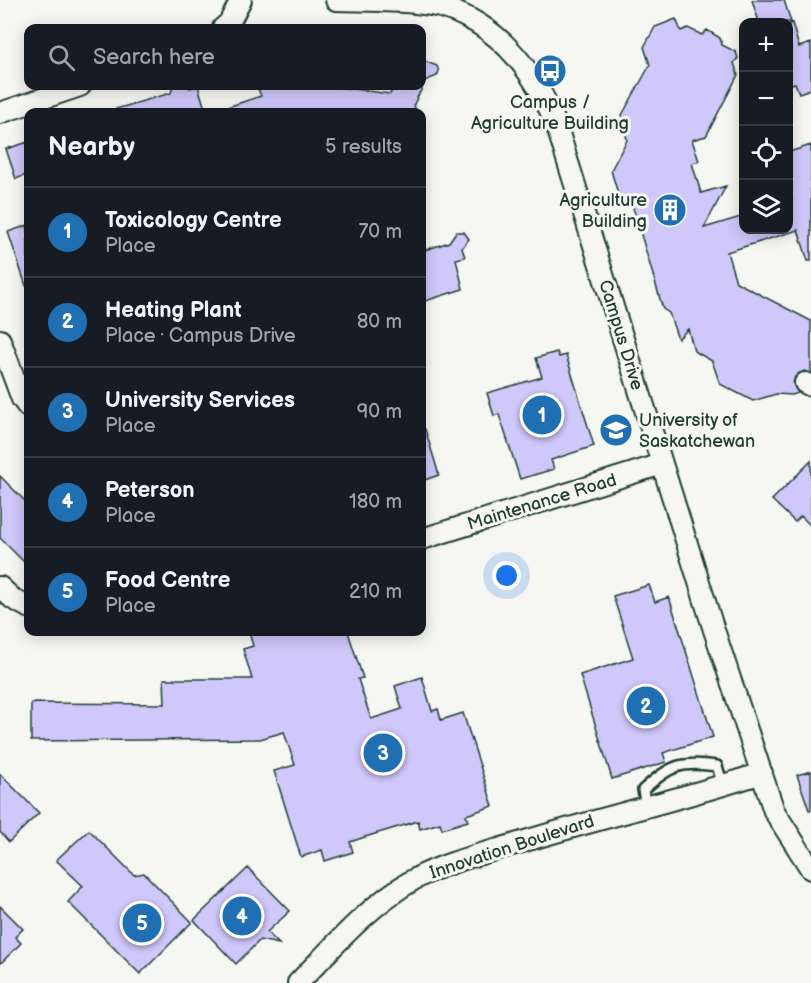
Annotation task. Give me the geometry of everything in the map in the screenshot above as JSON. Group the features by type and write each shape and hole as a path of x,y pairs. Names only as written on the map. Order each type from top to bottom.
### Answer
{"street":[{"path":"228,24 241,0"},
{"name":"Campus Drive","path":"336,0 402,1 441,7 469,19 495,36 526,68 556,124 662,464 774,811 811,869"},
{"path":"0,113 68,90"},
{"path":"1,343 24,402"},
{"name":"Maintenance Road","path":"426,537 662,464"},
{"path":"0,587 13,599 24,605"},
{"name":"Innovation Boulevard","path":"298,983 361,918 415,879 446,864 578,824 762,773"}],"lane":[{"path":"646,807 643,790 657,777 689,762 717,766 723,785"}],"building":[{"path":"752,0 784,0 790,18 758,18"},
{"name":"Agriculture Building","path":"676,19 681,31 688,28 702,35 707,30 720,38 722,45 736,52 738,58 734,63 738,75 706,136 692,140 699,161 692,163 701,193 726,186 704,228 739,218 739,234 785,234 727,252 736,282 811,321 811,373 804,371 795,377 793,384 798,393 776,394 753,401 720,384 712,361 694,351 688,329 678,339 669,313 663,309 632,204 620,201 611,170 627,140 622,115 650,65 644,47 655,27"},
{"path":"793,26 799,47 811,43 811,89 799,93 795,83 793,84"},
{"path":"426,62 437,66 439,71 437,76 426,80"},
{"path":"172,90 199,90 205,108 119,108 171,93"},
{"path":"258,90 360,90 390,94 392,90 421,90 414,104 415,108 224,108 261,96"},
{"path":"24,143 24,176 16,179 6,149"},
{"name":"Agriculture Building","path":"811,145 811,261 808,261 798,230 793,232 793,151"},
{"path":"24,226 24,280 8,232"},
{"path":"456,232 464,232 469,239 462,248 465,257 456,259 463,289 426,301 426,250 449,242"},
{"path":"557,352 559,357 566,355 594,446 551,460 554,469 520,479 499,414 494,416 487,393 542,377 536,358"},
{"path":"426,432 439,475 426,480"},
{"path":"811,461 811,526 801,516 795,522 772,500"},
{"path":"0,476 24,500 24,562 0,538"},
{"path":"649,585 655,602 669,597 713,737 663,753 666,762 612,779 580,675 633,658 613,596"},
{"path":"250,636 349,636 363,678 358,679 371,719 402,709 395,686 422,677 432,711 438,709 441,720 463,713 493,806 466,815 468,821 442,829 440,823 420,829 418,821 365,837 350,842 353,852 325,861 322,850 301,857 274,771 295,765 284,732 260,739 31,741 31,703 165,704 164,679 252,679 243,649 253,646"},
{"path":"811,771 811,810 809,810 797,775"},
{"path":"0,774 39,813 9,842 0,832"},
{"path":"89,830 134,875 144,873 192,922 140,974 68,902 83,886 56,860"},
{"path":"248,868 290,911 267,932 279,944 260,940 236,964 194,920"},
{"path":"0,906 23,929 15,937 21,943 0,964"}],"place":[{"name":"Campus / Agriculture Building","path":"550,71"},
{"name":"Agriculture Building","path":"670,210"},
{"name":"Toxicology Centre","path":"542,415"},
{"name":"University of Saskatchewan","path":"616,430"},
{"name":"Heating Plant","path":"646,706"},
{"name":"University Services","path":"383,753"},
{"name":"Peterson","path":"242,916"},
{"name":"Food Centre","path":"142,923"}]}
